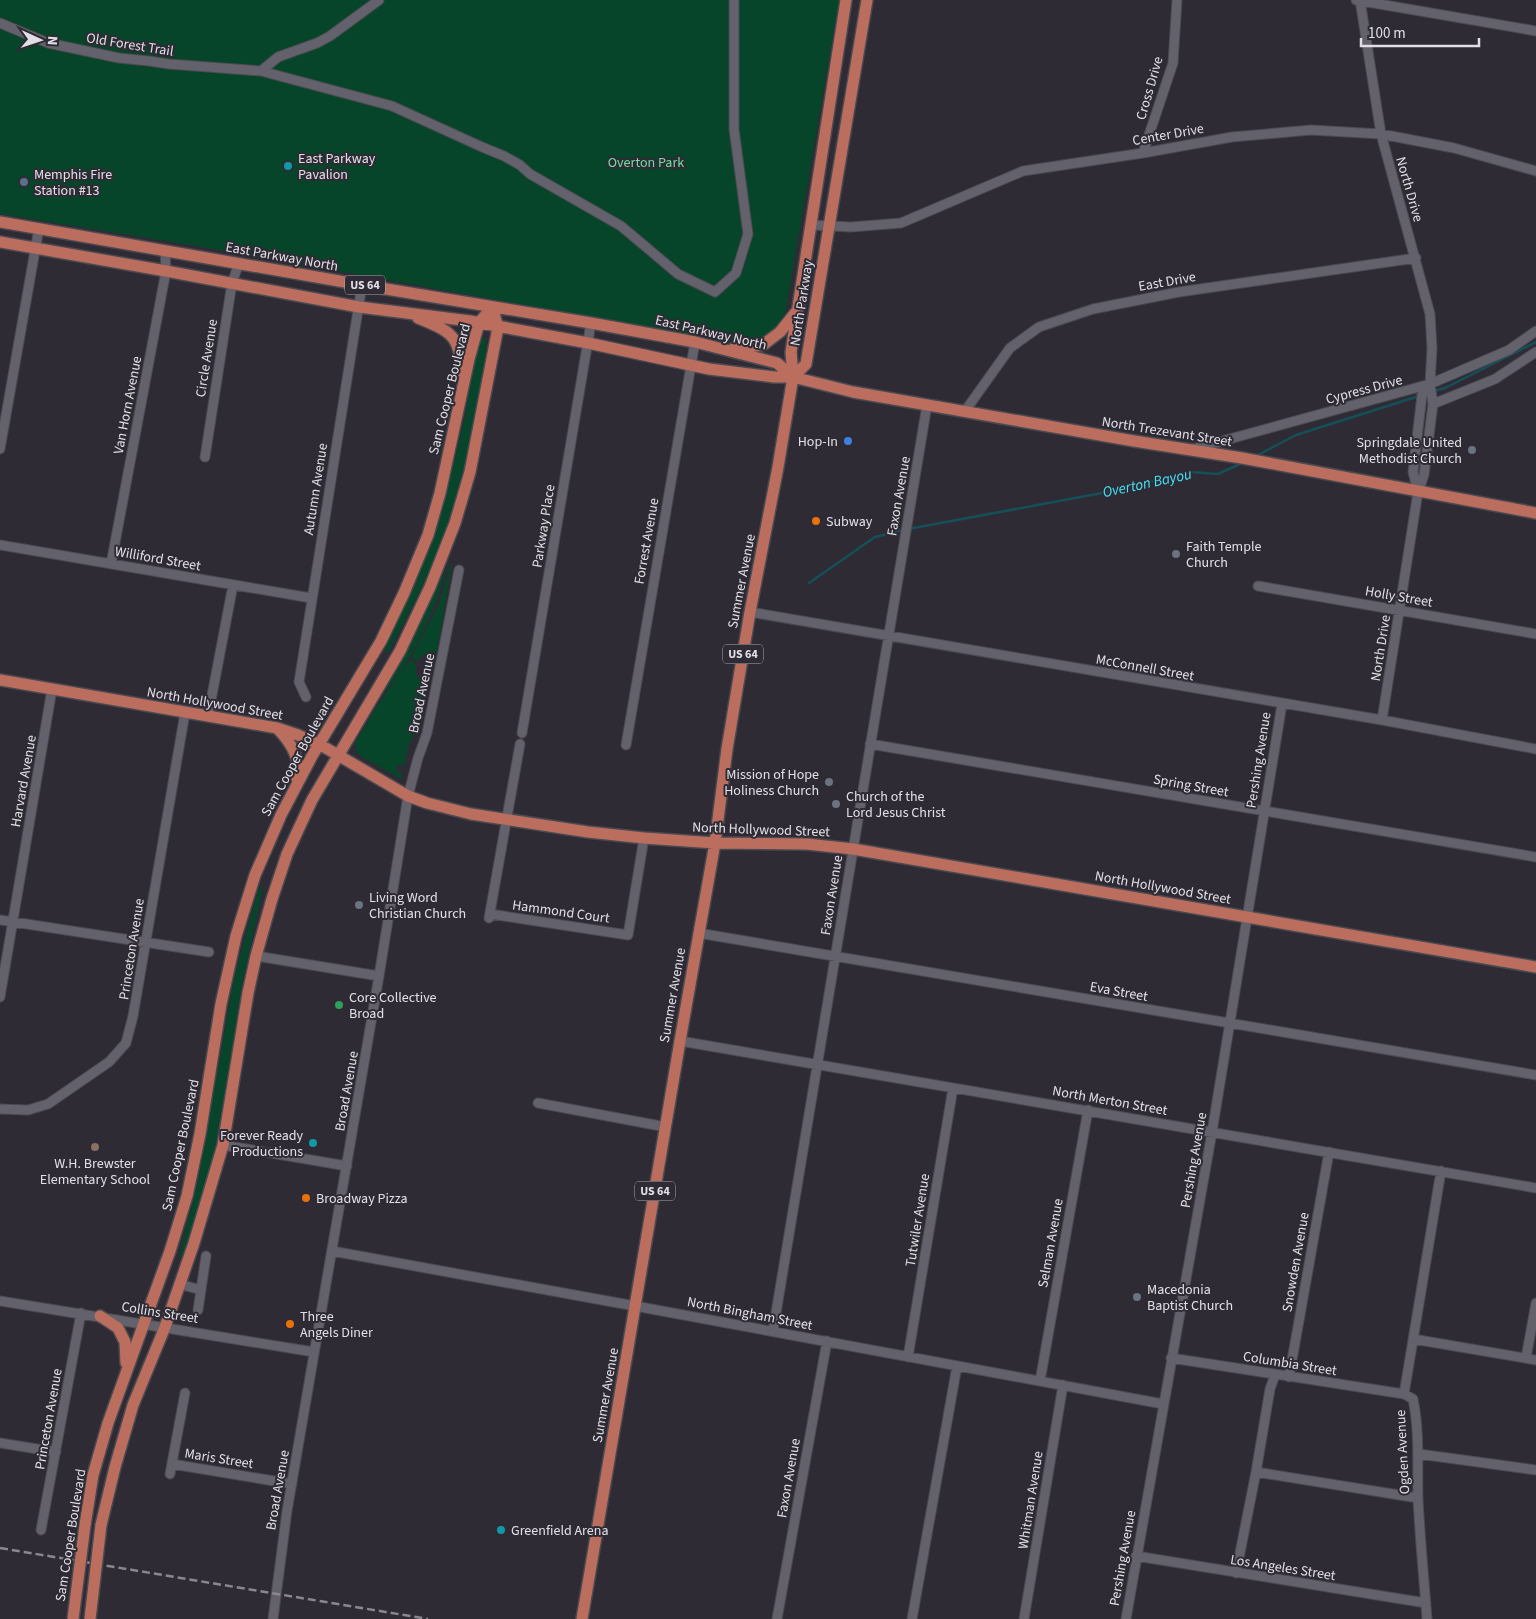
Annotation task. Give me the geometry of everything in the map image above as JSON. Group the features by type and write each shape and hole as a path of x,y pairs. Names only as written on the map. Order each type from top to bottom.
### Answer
{"main road":[{"name":"North Parkway","path":"793,377 790,352 812,224 846,0"},
{"name":"North Parkway","path":"793,377 806,364 867,0"},
{"name":"East Parkway North","path":"0,222 695,342 777,363 793,377"},
{"name":"US 64","path":"0,242 359,306 479,323 588,343 709,369 774,377 793,377"},
{"path":"90,1619 102,1525 115,1467 133,1405 165,1327 180,1284 223,1145 244,1011 256,956 272,899 287,854 312,800 400,651 430,587 455,524 470,472 498,327 492,307"},
{"name":"Sam Cooper Boulevard","path":"73,1619 84,1525 93,1475 108,1423 170,1251 187,1196 200,1134 221,1004 236,936 255,875 280,815 319,744 381,640 404,593 426,540 440,493 469,359 479,323 492,307"},
{"path":"727,350 763,345 780,332 797,311"},
{"path":"405,313 436,326 448,333 456,342 461,355 463,390"},
{"name":"North Trezevant Street","path":"793,377 853,392 1254,460 1536,513"},
{"name":"Summer Avenue","path":"582,1619 715,842 727,749 750,612 793,377"},
{"name":"North Hollywood Street","path":"0,680 277,728 319,744 408,796 427,803 471,814 588,832 644,838 807,844 853,849 1536,967"},
{"path":"277,728 290,742 296,756 298,768 295,788"},
{"path":"100,1316 118,1328 125,1342 126,1371"}],"street":[{"path":"261,71 278,57 317,43 330,36 379,0"},
{"name":"Old Forest Trail","path":"0,23 48,44 119,58 168,64 261,71 392,106 520,165 530,174 621,226 678,274 715,292 736,273 748,234 734,129 734,0"},
{"name":"Cross Drive","path":"1143,153 1173,64 1177,0"},
{"path":"1358,0 1536,31"},
{"name":"North Drive","path":"1358,0 1381,134 1430,314 1432,348 1429,394 1413,472 1418,492 1382,720"},
{"name":"Center Drive","path":"812,224 829,227 851,227 901,223 1023,171 1143,153 1232,136 1311,130 1381,134 1454,148 1536,170"},
{"path":"0,449 39,228"},
{"name":"Van Horn Avenue","path":"111,564 166,271 165,250"},
{"name":"East Drive","path":"965,411 1010,348 1039,327 1093,309 1178,292 1416,258"},
{"name":"Circle Avenue","path":"205,457 232,284 239,263"},
{"name":"Autumn Avenue","path":"306,697 299,682 362,285"},
{"name":"Parkway Place","path":"522,733 591,323"},
{"name":"Cypress Drive","path":"1429,394 1509,350 1536,331"},
{"name":"Forrest Avenue","path":"626,745 695,342"},
{"name":"Cypress Drive","path":"1190,449 1496,379 1536,352"},
{"name":"Faxon Avenue","path":"773,1331 816,1064 836,956 928,405"},
{"name":"Williford Street","path":"0,545 311,598"},
{"name":"Broad Avenue","path":"273,1619 283,1537 408,796 427,733 460,570"},
{"path":"208,716 233,585"},
{"name":"Holly Street","path":"1258,586 1536,634"},
{"name":"McConnell Street","path":"750,612 1382,720 1536,749"},
{"name":"Harvard Avenue","path":"0,997 52,689"},
{"name":"Pershing Avenue","path":"1126,1619 1212,1132 1282,704"},
{"name":"Princeton Avenue","path":"0,1109 28,1110 48,1104 109,1062 126,1043 133,1016 185,713"},
{"path":"506,819 520,744"},
{"name":"Spring Street","path":"870,744 1536,857"},
{"name":"Hammond Court","path":"506,819 489,917 628,935 644,838"},
{"path":"0,920 210,952"},
{"name":"Eva Street","path":"698,933 1536,1075"},
{"path":"256,956 379,976"},
{"name":"North Merton Street","path":"680,1041 1536,1188"},
{"name":"Tutwiler Avenue","path":"908,1357 953,1088"},
{"path":"538,1103 666,1126"},
{"name":"Selman Avenue","path":"1040,1381 1088,1110"},
{"path":"223,1145 347,1166"},
{"name":"Snowden Avenue","path":"1289,1377 1329,1152"},
{"name":"Ogden Avenue","path":"1427,1619 1418,1498 1419,1454 1417,1421 1413,1399 1404,1394 1441,1171"},
{"name":"North Bingham Street","path":"332,1251 1163,1404"},
{"path":"198,1310 206,1256"},
{"path":"180,1284 201,1290"},
{"name":"Collins Street","path":"0,1301 314,1352"},
{"path":"1526,1358 1536,1303"},
{"name":"Princeton Avenue","path":"41,1530 81,1313"},
{"path":"1413,1338 1536,1360"},
{"name":"Faxon Avenue","path":"777,1619 827,1341"},
{"name":"Columbia Street","path":"1171,1358 1404,1394"},
{"path":"912,1619 957,1366"},
{"path":"1236,1573 1270,1389 1275,1375"},
{"name":"Whitman Avenue","path":"1024,1619 1063,1385"},
{"path":"170,1474 185,1393"},
{"path":"0,1443 56,1452"},
{"path":"1419,1454 1536,1470"},
{"name":"Maris Street","path":"172,1464 292,1484"},
{"path":"1256,1472 1418,1498"},
{"name":"Los Angeles Street","path":"1136,1556 1426,1604"}],"green space":[{"name":"Overton Park","path":"0,0 839,0 785,316 773,335 754,343 687,334 202,247 0,214"},
{"path":"484,337 486,338 486,346 482,381 456,498 434,560 420,592 388,653 384,651 419,574 445,499 465,417 475,354 479,342"},
{"path":"451,563 437,652 426,654 417,661 411,658 439,604"},
{"path":"448,564 433,608 413,651 397,677 375,704 424,615"},
{"path":"410,660 416,664 416,674 426,688 418,728 409,744 404,766 397,765 396,771 402,773 401,779 362,757 356,752 355,743 376,707"},
{"path":"259,887 263,888 242,984 212,1161 183,1258 179,1257 199,1176 234,979"}],"waterway":[{"name":"Overton Bayou","path":"1434,391 1445,388 1536,342"},
{"name":"Overton Bayou","path":"1256,456 1296,435 1419,396"},
{"name":"Overton Bayou","path":"908,529 1113,491 1190,472 1218,474 1242,463"},
{"name":"Overton Bayou","path":"809,583 875,537 903,530"}],"railway":[{"path":"0,1548 428,1619"}],"place":[{"name":"East Parkway Pavalion","path":"288,166"},
{"name":"Memphis Fire Station #13","path":"24,182"},
{"name":"Hop-In","path":"848,441"},
{"name":"Springdale United Methodist Church","path":"1472,450"},
{"name":"Subway","path":"816,521"},
{"name":"Faith Temple Church","path":"1176,554"},
{"name":"Mission of Hope Holiness Church","path":"829,782"},
{"name":"Church of the Lord Jesus Christ","path":"836,804"},
{"name":"Living Word Christian Church","path":"359,905"},
{"name":"Core Collective Broad","path":"339,1005"},
{"name":"Forever Ready Productions","path":"313,1143"},
{"name":"W.H. Brewster Elementary School","path":"95,1147"},
{"name":"Broadway Pizza","path":"306,1198"},
{"name":"Macedonia Baptist Church","path":"1137,1297"},
{"name":"Three Angels Diner","path":"290,1324"},
{"name":"Greenfield Arena","path":"501,1530"}]}
